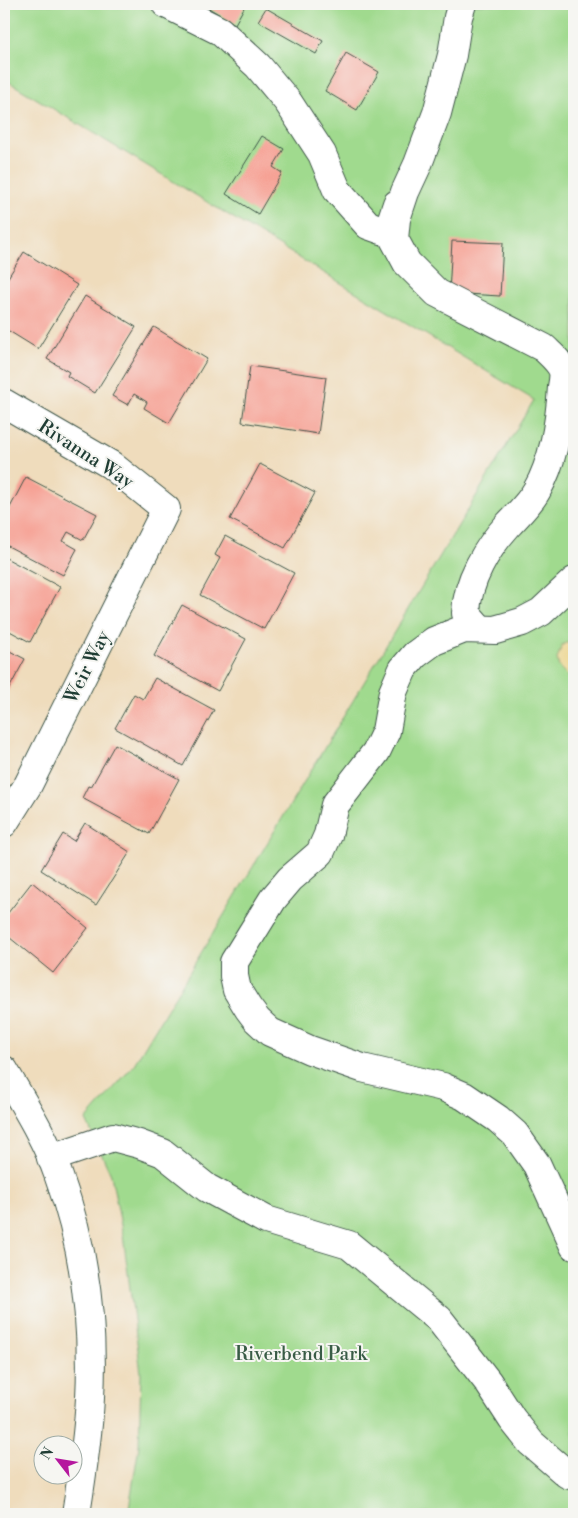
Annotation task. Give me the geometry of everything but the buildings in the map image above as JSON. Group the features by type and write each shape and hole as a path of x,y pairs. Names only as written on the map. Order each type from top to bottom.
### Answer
{"street":[{"path":"166,4 220,31 258,66 288,102 322,154 337,190 368,226 382,230 391,222 403,184 432,116 445,68 453,17 458,4"},
{"path":"462,4 452,55 437,113 418,164 405,192 396,219 394,239 407,263 436,293 544,348 556,359 563,372 562,402 555,438 548,465 537,491 490,547 466,601 466,613 480,629"},
{"name":"Rivanna Way","path":"4,402 111,465 166,509"},
{"name":"Weir Way","path":"4,823 28,785 166,509"},
{"path":"574,581 541,612 522,622 495,630 464,629 434,641 415,655 403,669 394,692 386,731 376,752 335,805 328,835 320,853 290,879 273,899 234,962 237,990 257,1020 270,1032 310,1050 362,1068 443,1087 464,1096 498,1119 515,1134 537,1164 574,1246"},
{"path":"4,1070 37,1126 58,1173 73,1224 86,1282 90,1329 90,1400 76,1514"},
{"path":"51,1158 113,1137 140,1144 163,1153 207,1188 266,1220 349,1245 439,1319 488,1382 512,1419 531,1443 567,1474 574,1476"}],"green space":[{"name":"Riverbend Park","path":"4,4 574,4 574,1514 128,1514 139,1446 141,1373 123,1235 111,1175 86,1120 133,1066 534,400 4,79"}],"sand":[{"path":"574,640 574,699 572,694 573,681 559,667 557,659 562,645"}]}
